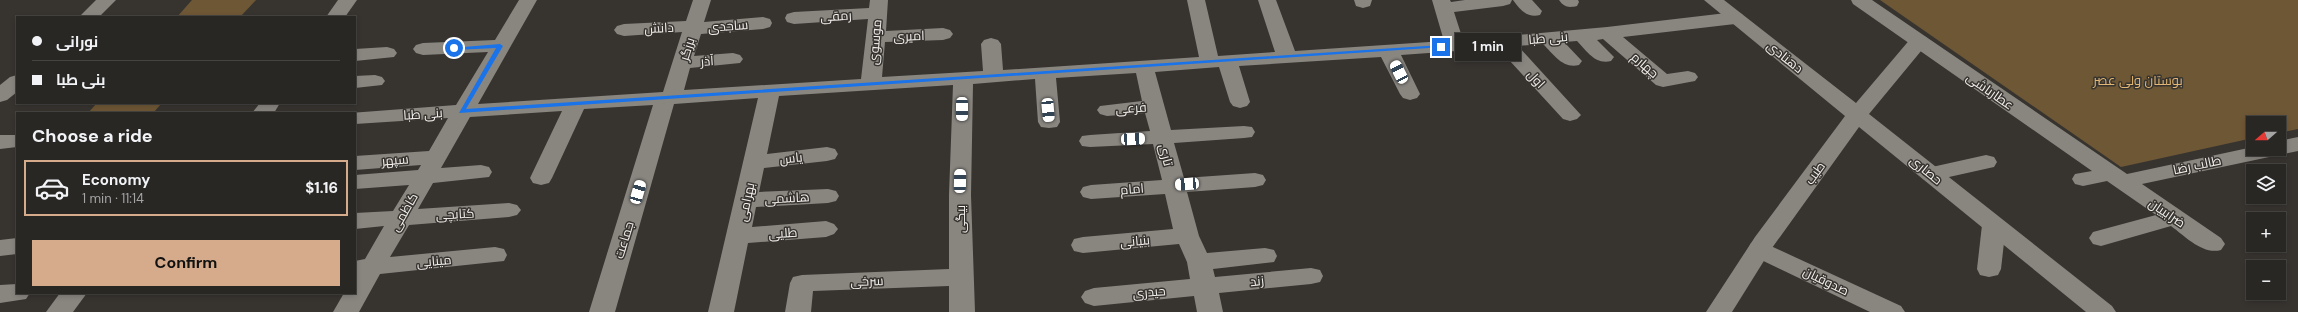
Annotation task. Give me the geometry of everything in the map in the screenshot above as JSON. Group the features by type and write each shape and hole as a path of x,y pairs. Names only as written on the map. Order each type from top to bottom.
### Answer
{"street":[{"path":"89,16 107,0"},
{"path":"336,16 348,0"},
{"name":"کاظمی","path":"356,286 363,267 400,217 461,111 528,0"},
{"name":"برزگر","path":"668,98 682,63 702,0"},
{"path":"1196,0 1218,61 1240,102"},
{"path":"1267,0 1287,57"},
{"path":"1455,46 1448,4 1474,4 1503,0"},
{"name":"دهنادی","path":"1713,0 1857,115"},
{"name":"عطارباشی","path":"1860,0 2115,178"},
{"path":"1474,4 1488,20"},
{"name":"رمقی","path":"794,18 878,7"},
{"name":"موسوی","path":"871,84 878,7"},
{"name":"بنی طبا","path":"356,118 1455,46 1607,33 1735,18"},
{"name":"ساجدی","path":"693,27 763,23"},
{"name":"دانش","path":"624,30 693,27"},
{"name":"چهارم","path":"1607,33 1663,81 1688,77"},
{"name":"امیری","path":"875,37 943,34"},
{"path":"1581,35 1604,57"},
{"path":"1548,38 1572,60"},
{"name":"طیب","path":"1719,312 1760,249 1857,115 1919,41"},
{"name":"اول","path":"1503,42 1570,115"},
{"path":"991,44 993,76"},
{"path":"423,49 500,46"},
{"path":"1388,50 1410,94"},
{"path":"356,55 386,53"},
{"name":"آذر","path":"682,63 733,60"},
{"name":"تاری","path":"1144,66 1187,236 1199,262 1203,287 1210,312"},
{"path":"1045,73 1049,122"},
{"name":"بیگی","path":"962,312 960,277 963,78"},
{"path":"0,96 16,82"},
{"name":"بهرامی","path":"721,312 770,91"},
{"name":"جماعت","path":"602,312 668,98"},
{"path":"541,178 576,104"},
{"name":"فرعی","path":"1107,110 1155,106"},
{"name":"حصاری","path":"1857,115 2103,312"},
{"path":"1090,141 1162,138 1244,132"},
{"path":"0,142 16,141"},
{"path":"2286,147 2298,144"},
{"name":"یاس","path":"755,162 827,154"},
{"name":"طالب رضا","path":"2083,179 2115,178 2246,154"},
{"name":"سپهر","path":"356,163 435,157"},
{"path":"1931,174 1986,162"},
{"path":"356,182 481,172"},
{"name":"ضرابییان","path":"2115,178 2213,244"},
{"name":"امام","path":"1090,192 1254,180"},
{"name":"هاشمی","path":"747,200 828,196"},
{"name":"کتابچی","path":"356,221 509,210"},
{"path":"2101,238 2174,218"},
{"path":"1989,269 1994,225"},
{"name":"طلیی","path":"739,236 826,229"},
{"name":"بنیانی","path":"1083,245 1187,236"},
{"path":"0,248 16,246"},
{"name":"صدوقیان","path":"1760,249 1892,312"},
{"name":"مینایی","path":"363,267 495,255"},
{"path":"1199,262 1265,256"},
{"name":"زند","path":"1203,287 1311,276"},
{"name":"سرخی","path":"798,312 802,283 960,277"},
{"name":"حیدری","path":"1094,297 1203,287"},
{"path":"0,294 16,293"},
{"path":"59,312 73,294"},
{"name":"کاظمی","path":"346,312 353,294"}],"green space":[{"path":"192,0 256,0 241,16 178,16"},
{"name":"بوستان ولی عصر","path":"1880,0 2298,0 2298,129 2286,132 2286,116 2246,116 2246,140 2121,167"},
{"path":"96,104 161,104 154,112 89,112"}],"route":[{"path":"454,48 500,46 461,111 1441,47"}]}
